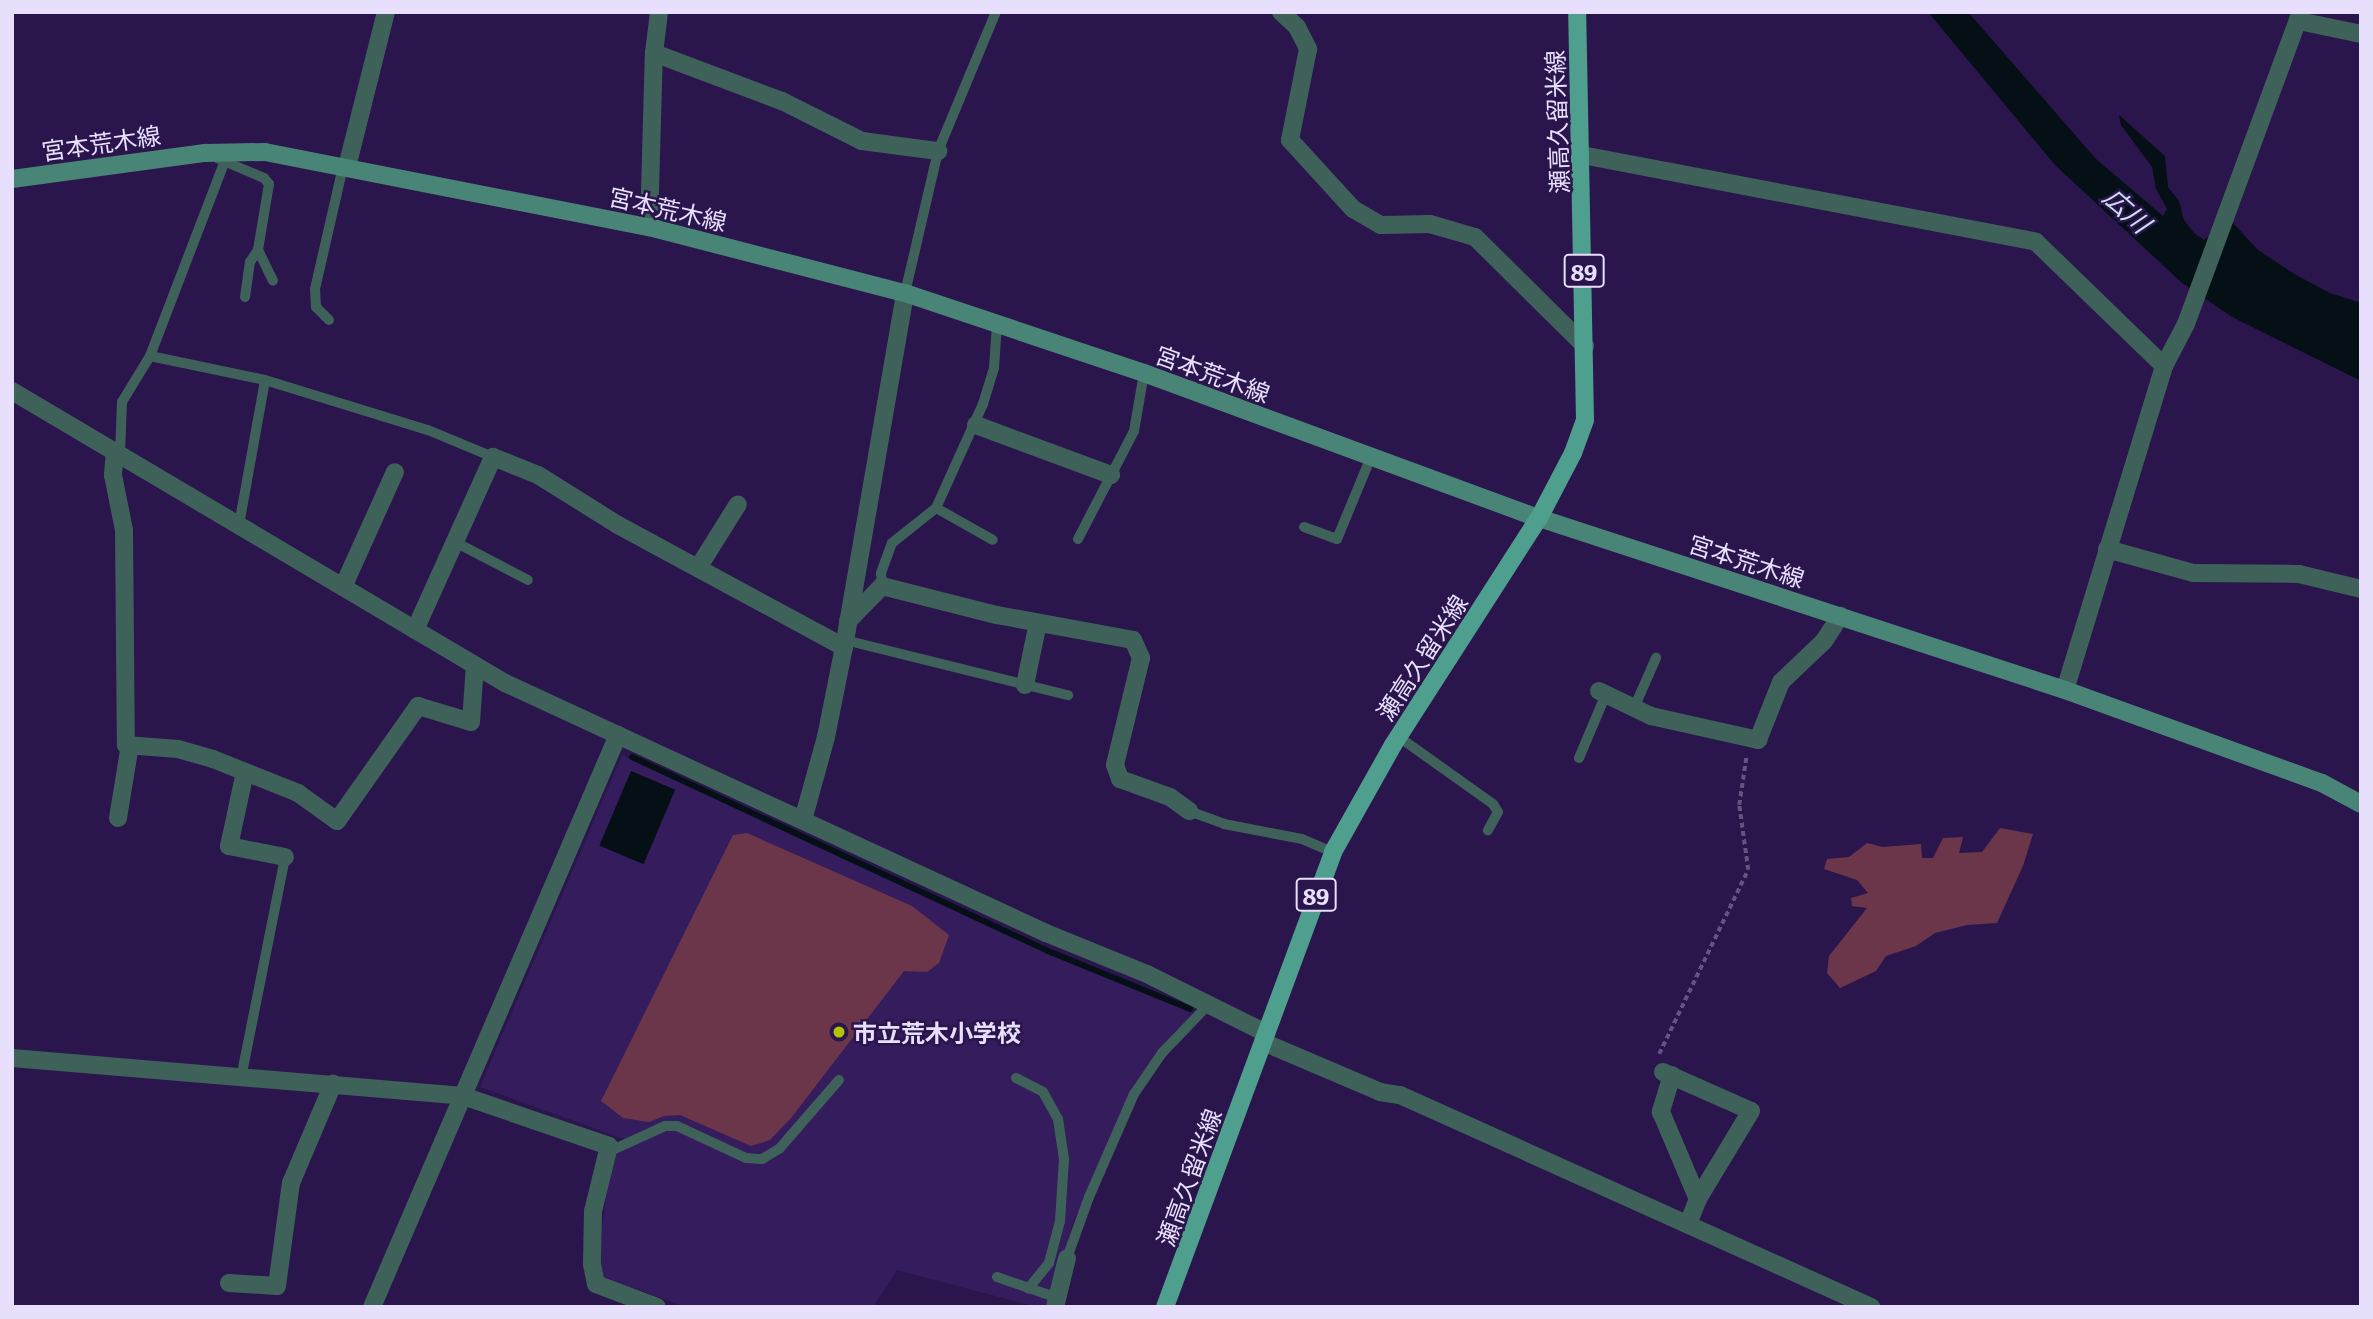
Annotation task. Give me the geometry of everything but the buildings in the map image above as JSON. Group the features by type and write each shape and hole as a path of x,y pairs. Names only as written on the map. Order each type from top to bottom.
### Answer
{"main road":[{"name":"瀬高久留米線","path":"1165,1307 1300,935 1333,852 1399,737 1539,518 1573,453 1585,420 1582,155 1577,12"},
{"name":"宮本荒木線","path":"12,179 205,153 228,157 265,152 649,227 905,293 1144,373 1539,518 2066,690 2322,783 2361,804"}],"street":[{"path":"345,167 386,12"},
{"path":"649,227 654,53 659,12"},
{"path":"1281,12 1297,27 1308,49 1290,140 1326,180 1353,209 1381,225 1430,224 1475,237 1584,346"},
{"path":"2066,690 2164,366 2186,324 2300,16 2361,34"},
{"path":"654,53 782,101 862,141 938,151"},
{"path":"1582,155 2036,242 2164,366"},
{"path":"803,820 826,737 905,293"},
{"path":"12,391 505,682 1046,933 1147,974 1209,1004 1265,1037 1380,1092 1400,1095 1871,1307"},
{"path":"976,425 1111,475"},
{"path":"117,452 113,475 124,530 126,745 178,749 245,772 298,793 337,821 418,706 471,722 475,665"},
{"path":"415,629 493,457 538,475 618,525 844,643"},
{"path":"343,587 395,472"},
{"path":"698,568 738,504"},
{"path":"2107,549 2193,573 2299,574 2361,589"},
{"path":"848,621 882,586 1038,623 1133,640 1141,658 1115,765 1120,779 1170,797 1189,811"},
{"path":"1603,693 1651,716 1758,740 1782,682 1824,641 1840,616"},
{"path":"1025,685 1038,623"},
{"path":"372,1307 618,735"},
{"path":"118,818 130,745"},
{"path":"245,772 229,846 285,857"},
{"path":"12,1058 463,1096 609,1146 593,1211 592,1264 596,1284 657,1307"},
{"path":"1688,1224 1698,1199 1751,1111 1668,1073 1661,1112 1698,1199"},
{"path":"229,1283 277,1286 290,1183 333,1084"},
{"path":"1056,1303 1068,1258"}],"lane":[{"path":"905,293 938,151 996,12"},
{"path":"117,452 122,402 150,356 228,157 264,177 269,184 258,250 250,262 245,297"},
{"path":"329,320 316,307 315,289 345,167"},
{"path":"258,250 273,281"},
{"path":"882,586 881,573 892,543 936,508 976,425 993,368 997,324"},
{"path":"150,356 265,380 428,430 493,457"},
{"path":"1078,538 1134,430 1144,373"},
{"path":"239,525 265,380"},
{"path":"1304,527 1337,539 1371,457"},
{"path":"936,508 993,540"},
{"path":"455,542 528,580"},
{"path":"844,643 1069,695"},
{"path":"1634,708 1656,658"},
{"path":"1579,758 1603,693"},
{"path":"1399,737 1493,804 1499,811 1488,830"},
{"path":"1189,811 1224,824 1302,839 1333,852"},
{"path":"241,1078 285,857"},
{"path":"1068,1258 1089,1197 1134,1094 1161,1053 1209,1004"},
{"path":"1016,1078 1042,1092 1058,1119 1064,1159 1060,1221 1049,1263 1028,1289"},
{"path":"608,1152 665,1126 677,1126 746,1158 762,1159 780,1148 839,1080"},
{"path":"997,1277 1056,1303"}],"path":[{"path":"1668,1073 1658,1065 1659,1055 1748,870 1739,805 1749,738"}],"shaded area":[{"name":"市立荒木小学校","path":"622,755 1039,950 1193,1013 1157,1051 1130,1091 1072,1226 1051,1307 1037,1307 897,1270 873,1307 685,1307 602,1276 602,1229 606,1196 613,1162 624,1139 480,1087"},
{"path":"2000,828 2033,834 2023,866 1997,923 1967,925 1935,933 1916,946 1886,956 1876,971 1840,988 1827,973 1829,956 1867,908 1852,906 1851,898 1868,893 1857,880 1824,869 1827,859 1849,857 1867,843 1883,847 1921,844 1922,858 1933,858 1943,838 1963,837 1959,853 1982,852"},
{"path":"747,833 912,906 949,935 939,963 927,972 904,971 791,1118 770,1140 751,1146 680,1115 664,1116 649,1122 623,1118 601,1101 733,835"}],"water":[{"name":"広川","path":"1928,12 1968,12 2096,159 2163,216 2167,209 2156,189 2152,167 2121,125 2119,115 2165,156 2168,187 2179,201 2184,220 2194,233 2204,240 2233,223 2258,250 2296,275 2330,293 2361,303 2361,381 2232,317 2181,282 2055,165"},
{"path":"631,771 675,790 644,864 599,846"}],"waterway":[{"path":"632,757 1053,953 1190,1009"}],"place":[{"name":"市立荒木小学校","path":"839,1032"}]}
